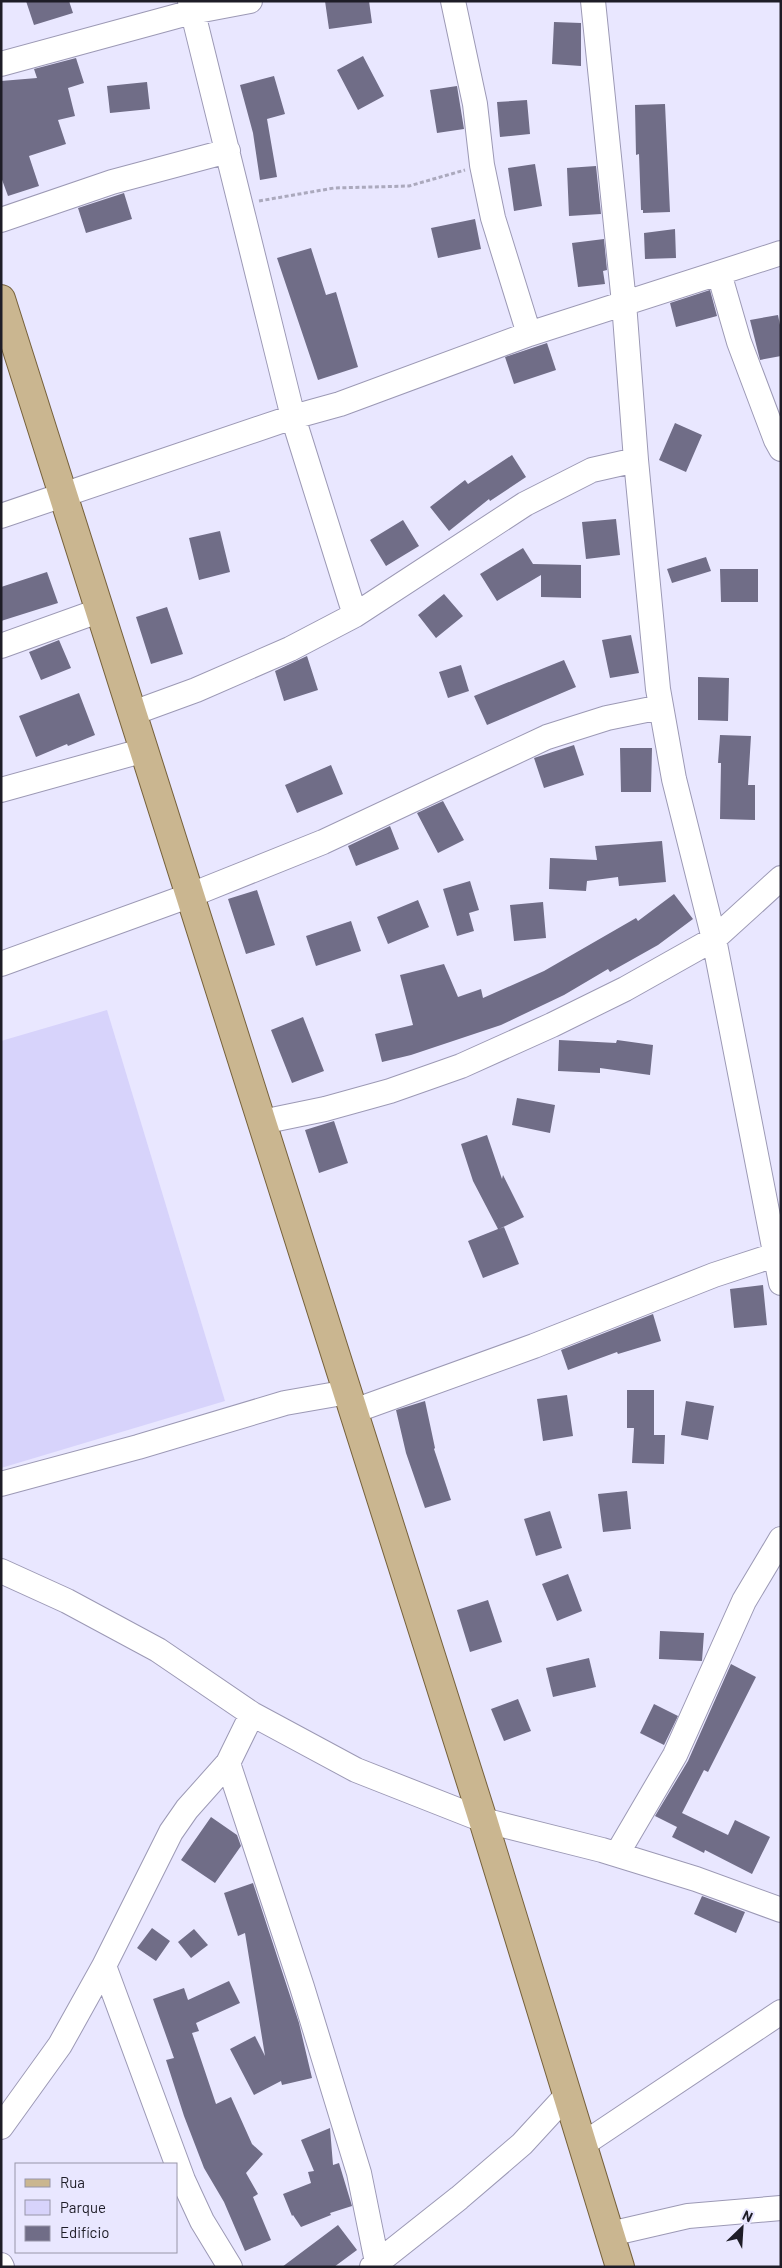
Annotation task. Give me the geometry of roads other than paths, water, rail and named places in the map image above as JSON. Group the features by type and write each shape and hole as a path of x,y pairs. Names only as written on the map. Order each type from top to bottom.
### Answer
{"main road":[{"path":"1,299 483,1820 620,2267"}],"street":[{"path":"1,64 191,7 250,1"},
{"path":"453,1 475,104 482,165 493,218 529,334"},
{"path":"593,1 624,303 636,460 661,706 674,779 714,939 778,1254 781,1283"},
{"path":"191,7 242,204 293,417 355,615"},
{"path":"1,220 112,182 228,151"},
{"path":"1,516 293,417 340,404 529,334 781,252"},
{"path":"720,273 739,342 781,449"},
{"path":"133,713 196,690 290,649 355,615 525,504 592,470 636,460"},
{"path":"1,646 101,610"},
{"path":"1,964 191,895 323,842 546,737 606,718 661,706"},
{"path":"1,790 145,750"},
{"path":"262,1122 325,1109 390,1091 461,1066 600,1001 714,939 781,878"},
{"path":"1,1484 138,1447 285,1403 351,1402 534,1346 714,1275 778,1254"},
{"path":"617,1854 675,1755 744,1601 781,1539"},
{"path":"1,1571 67,1601 158,1650 252,1714 356,1770 483,1820 617,1854 781,1910"},
{"path":"1,2127 60,2044 104,1966 171,1832 186,1809 228,1763 252,1714"},
{"path":"228,1763 302,1987 359,2173 376,2266 522,2144 567,2095"},
{"path":"104,1966 177,2163"},
{"path":"582,2145 781,2012"},
{"path":"178,2166 202,2221 230,2267"},
{"path":"610,2234 688,2216 781,2208"}]}
